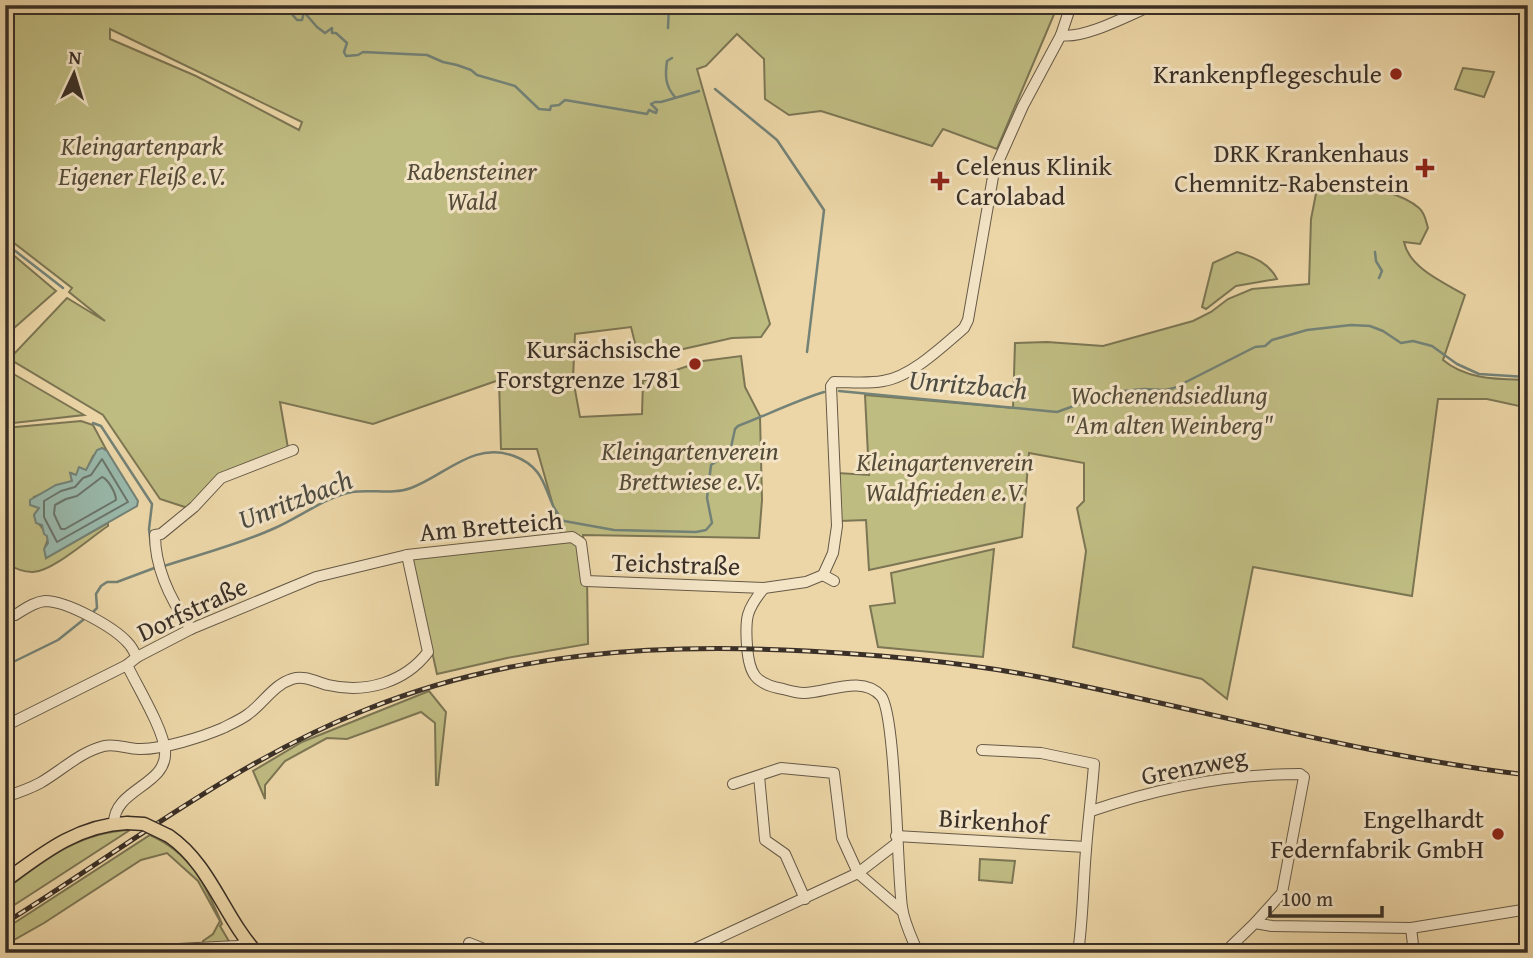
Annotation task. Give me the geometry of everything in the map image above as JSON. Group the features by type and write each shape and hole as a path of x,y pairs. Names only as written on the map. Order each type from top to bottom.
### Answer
{"main road":[{"path":"5,881 71,836 94,827 121,823 144,824 169,836 186,849 205,872 234,924 252,948"}],"street":[{"path":"834,581 823,575 833,553 837,526 831,386 834,382 890,380 908,372 964,328 968,320 993,171 1023,106 1061,35 1071,5"},
{"path":"1061,35 1069,37 1090,31 1153,5"},
{"path":"191,629 179,613 159,568 155,536 194,507 221,478 293,450"},
{"name":"Am Bretteich","path":"407,555 572,537 581,543 586,581"},
{"path":"5,797 37,785 73,761 102,747 114,745 143,750 208,733 247,715 280,685 292,679 305,678 340,687 388,684 404,676 419,665 428,652 407,555"},
{"name":"Dorfstraße","path":"5,726 127,665 191,629 304,581 407,555"},
{"name":"Teichstraße","path":"586,581 764,588 806,582 823,575"},
{"path":"764,588 750,605 746,621 749,668 761,684 803,694 853,685 868,688 881,695 892,757 902,911 918,953"},
{"path":"15,615 44,601 64,604 85,613 122,637 137,657"},
{"path":"121,823 117,807 159,770 164,761 164,746 127,665"},
{"path":"982,750 1041,754 1094,764 1086,847 1083,922 1078,953"},
{"path":"733,784 781,768 834,773 842,838 858,873 902,911"},
{"name":"Grenzweg","path":"1091,811 1137,797 1220,779 1253,774 1300,774 1304,777 1282,893 1255,923"},
{"path":"759,776 765,840 785,855 805,899"},
{"path":"686,953 858,873 897,840"},
{"name":"Birkenhof","path":"897,840 1086,847"},
{"path":"1224,953 1255,923 1272,926 1411,928 1528,909"},
{"path":"1411,928 1414,953"},
{"path":"469,943 494,953"},
{"path":"100,953 237,946 252,948"}],"green space":[{"name":"Rabensteiner Wald","path":"5,5 1058,5 997,149 943,129 932,146 821,111 789,115 765,99 764,59 737,34 706,66 697,69 770,324 761,337 732,338 639,359 631,327 575,334 573,379 580,417 642,414 643,381 703,361 741,356 745,387 760,416 762,500 759,538 583,535 587,576 588,644 437,674 410,552 561,534 537,449 501,449 499,380 373,424 280,402 288,448 219,478 188,508 160,499 103,415 13,361 12,356 67,298 105,321 69,292 72,288 5,236","holes":["110,29 302,122 299,130 196,76 110,39"]},
{"path":"1463,68 1494,72 1484,97 1455,89"},
{"path":"1319,178 1372,188 1410,201 1419,208 1428,228 1420,244 1404,242 1407,251 1429,274 1465,295 1443,360 1452,367 1473,375 1528,380 1528,408 1487,399 1438,399 1412,596 1253,567 1227,699 1202,679 1073,647 1086,551 1077,508 1084,501 1084,463 1029,453 1022,537 869,570 866,520 840,521 838,473 869,475 865,395 1013,408 1015,343 1103,346 1193,321 1228,299 1252,289 1309,284 1311,219"},
{"path":"5,248 56,291 5,336"},
{"path":"1237,252 1260,261 1277,279 1236,286 1206,309 1202,307 1213,263"},
{"path":"5,369 84,415 5,424"},
{"path":"81,421 93,425 107,451 102,448 93,456 86,471 76,475 71,473 72,481 34,497 39,508 34,515 48,539 45,547 46,558 108,523 108,526 60,561 40,571 25,571 8,565 5,563 5,515 11,506 5,497 5,428"},
{"path":"994,549 983,657 878,647 870,606 895,603 891,573"},
{"path":"429,691 446,712 438,785 435,723 421,712 347,739 327,738 285,761 265,785 265,799 253,771 302,742"},
{"path":"130,830 5,911 5,890 48,858 94,836"},
{"path":"150,835 176,851 195,871 209,895 222,924 220,926 230,943 203,944 220,921 198,881 167,853 141,860 5,945 5,929"},
{"path":"980,859 1015,861 1012,883 979,880"}],"water":[{"path":"102,448 107,451 138,501 137,506 46,558 44,549 48,543 47,536 42,525 36,523 34,515 39,508 30,505 30,500 56,485 72,481 70,473 76,475 79,467 86,470 97,450"}],"waterway":[{"path":"284,5 297,20 302,20 304,12 325,33 332,28 332,33 336,33 347,43 344,52 346,56 363,52 427,55 471,70 477,75 515,86 539,109 550,110 551,106 559,105 565,100 647,114 649,110 656,113 657,110 651,104 699,91"},
{"path":"668,28 669,5"},
{"path":"672,58 667,61 666,76 669,89 675,97"},
{"path":"715,89 777,140 824,210 807,352"},
{"path":"5,243 63,288"},
{"path":"1375,252 1376,261 1382,271 1379,278"},
{"name":"Unritzbach","path":"839,391 1057,412 1113,392 1174,388 1255,347 1265,346 1272,340 1307,330 1351,325 1370,326 1401,343 1413,341 1432,346 1457,364 1479,374 1528,377"},
{"name":"Unritzbach","path":"164,566 262,534 343,494 411,488 460,462 486,453 514,456 535,469 557,513 564,521 614,530 706,530 712,523 707,498 711,465 730,452 735,429 824,392"},
{"path":"93,423 101,426 152,504 149,529 151,545"},
{"name":"Unritzbach","path":"92,613 97,608 96,594 101,586 157,567"},
{"name":"Unritzbach","path":"5,666 58,640 83,620"}],"railway":[{"path":"5,923 181,808 270,755 317,731 419,690 473,675 583,656 638,651 750,649 952,663 1039,677 1405,756 1528,775"}],"place":[{"name":"Krankenpflegeschule","path":"1396,74"},
{"name":"DRK Krankenhaus Chemnitz-Rabenstein","path":"1425,168"},
{"name":"Celenus Klinik Carolabad","path":"940,181"},
{"name":"Kursächsische Forstgrenze 1781","path":"695,364"},
{"name":"Engelhardt Federnfabrik GmbH","path":"1498,834"}],"park label":[{"name":"Kleingartenpark Eigener Fleiß e.V.","path":"142,161"},
{"name":"Wochenendsiedlung \"Am alten Weinberg\"","path":"1169,410"},
{"name":"Kleingartenverein Brettwiese e.V.","path":"690,466"},
{"name":"Kleingartenverein Waldfrieden e.V.","path":"945,477"}]}
